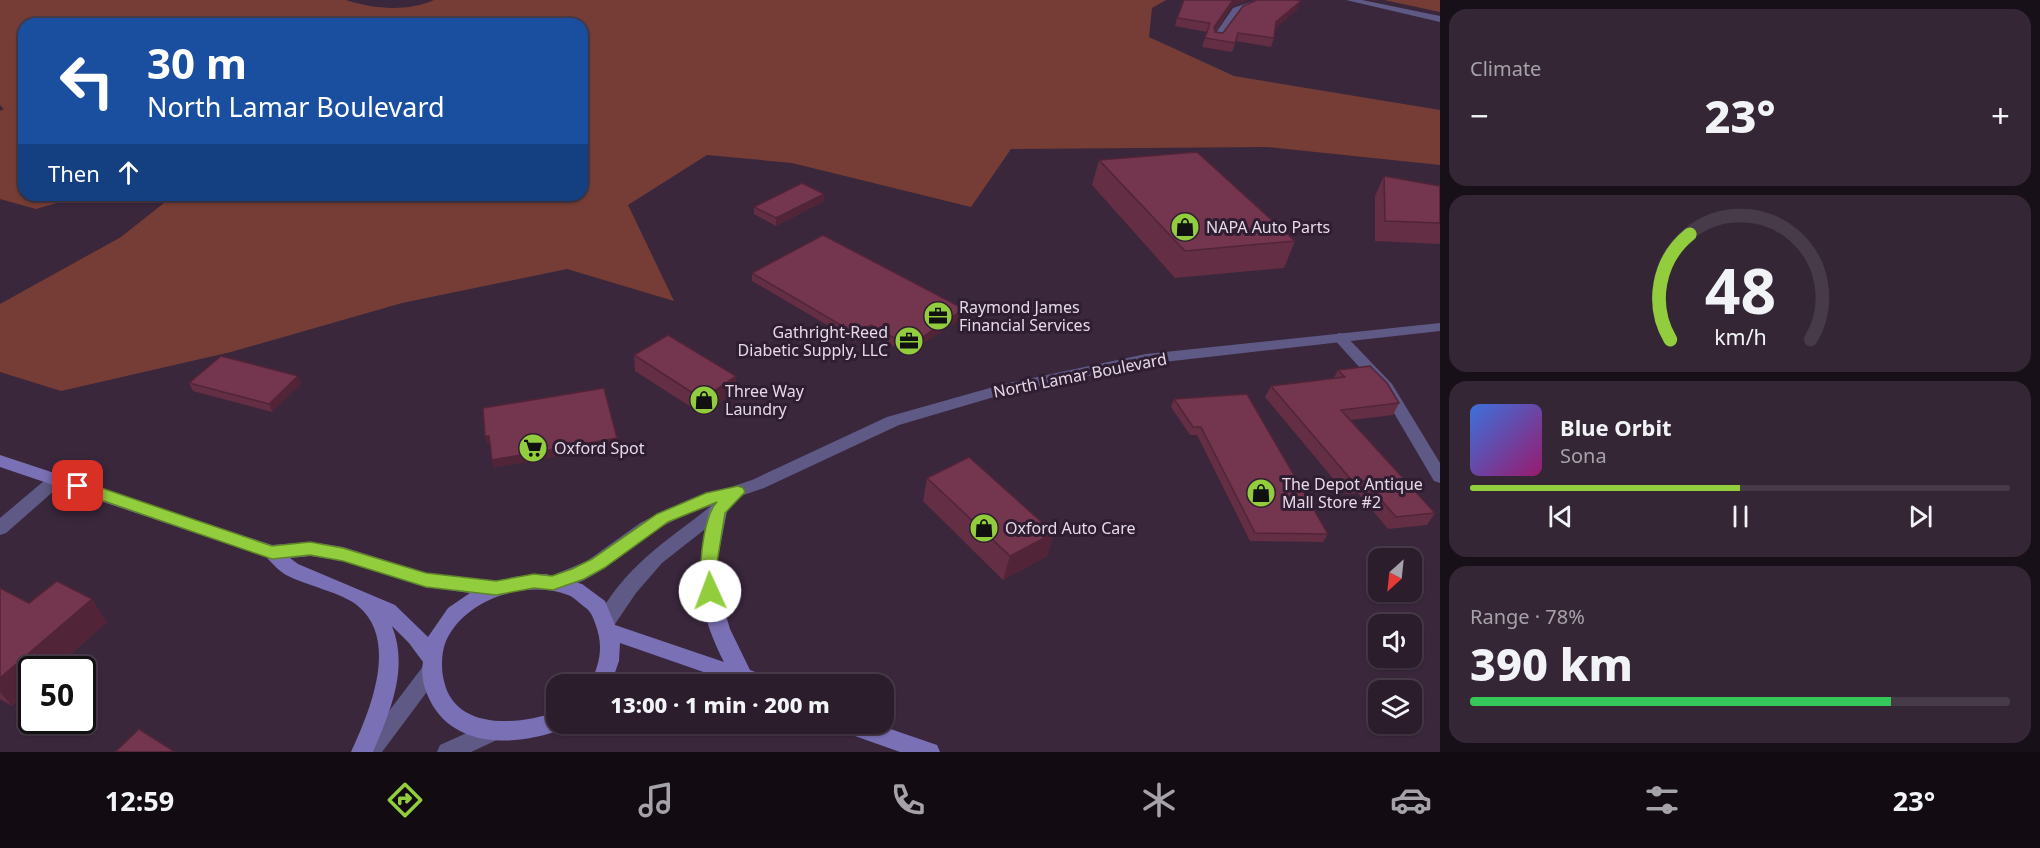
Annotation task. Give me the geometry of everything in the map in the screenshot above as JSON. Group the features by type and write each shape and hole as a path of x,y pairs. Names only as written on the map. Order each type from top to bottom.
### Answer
{"main road":[{"path":"0,461 272,552 291,569 388,611 402,622 431,665"},
{"path":"718,511 708,579 720,630 741,674"},
{"path":"272,552 310,549 343,554 426,580 496,588 534,581 570,588 585,596 597,607 607,626 612,647 604,674"},
{"path":"496,588 473,600 453,616 443,629 431,665 434,688 442,703 455,716 471,726 491,732 512,733 546,726"},
{"path":"362,752 379,714 389,678 386,632 379,618 363,599"},
{"path":"607,626 739,674"},
{"path":"877,734 929,752"}],"street":[{"path":"1217,37 1236,10 1264,0"},
{"path":"1350,0 1440,19"},
{"name":"North Lamar Boulevard","path":"553,583 578,574 598,563 663,518 706,499 738,492 893,421 1009,387 1146,359 1440,327"},
{"path":"1339,337 1387,388 1440,477"},
{"path":"0,528 57,479"},
{"name":"North Lamar Boulevard","path":"607,626 618,601 645,568 678,538 718,511 738,492"},
{"path":"369,752 431,665"},
{"path":"448,752 491,732"}],"shaded area":[{"path":"0,0 346,0 367,5 401,8 434,0 1166,0 1152,8 1149,37 1234,76 1440,110 1440,165 1267,147 1011,149 971,207 792,163 707,155 628,205 674,301 567,269 402,303 231,352 61,391 0,372 0,304 121,237 166,201 588,201 588,18 18,18 18,201 64,201 36,209 0,199 0,111 4,109 0,105"},
{"path":"1384,0 1440,0 1440,12"}],"building":[{"path":"1184,0 1233,0 1214,27 1215,32 1223,33 1243,6 1257,0 1301,1 1276,22 1274,38 1238,33 1235,43 1205,38 1210,23 1177,18"},
{"path":"1197,152 1295,241 1185,251 1099,160"},
{"path":"1384,176 1440,186 1440,223 1385,221"},
{"path":"802,183 824,194 776,218 754,207"},
{"path":"823,235 964,309 909,346 871,325 856,334 752,273"},
{"path":"668,335 736,376 702,399 634,355"},
{"path":"221,356 298,376 269,404 189,383"},
{"path":"1370,366 1387,383 1399,403 1341,410 1435,513 1396,517 1365,481 1353,482 1271,386 1345,377 1338,370"},
{"path":"604,388 617,438 492,460 489,436 485,436 483,408"},
{"path":"1247,394 1328,534 1255,533 1201,427 1193,427 1174,399"},
{"path":"969,457 1054,533 1010,556 927,478"},
{"path":"57,581 92,599 26,656 18,656 18,663 0,678 0,588 29,603"},
{"path":"139,729 175,752 115,752"}],"place":[{"name":"NAPA Auto Parts","path":"1185,227"},
{"name":"Raymond James Financial Services","path":"938,316"},
{"name":"Gathright-Reed Diabetic Supply, LLC","path":"909,341"},
{"name":"Three Way Laundry","path":"704,400"},
{"name":"Oxford Spot","path":"533,448"},
{"name":"The Depot Antique Mall Store #2","path":"1261,493"},
{"name":"Oxford Auto Care","path":"984,528"}],"route":[{"path":"78,486 272,552 310,549 343,554 426,580 496,588 534,581 553,583 578,574 598,563 663,518 706,499 738,492 718,511 709,563 710,591"}]}
